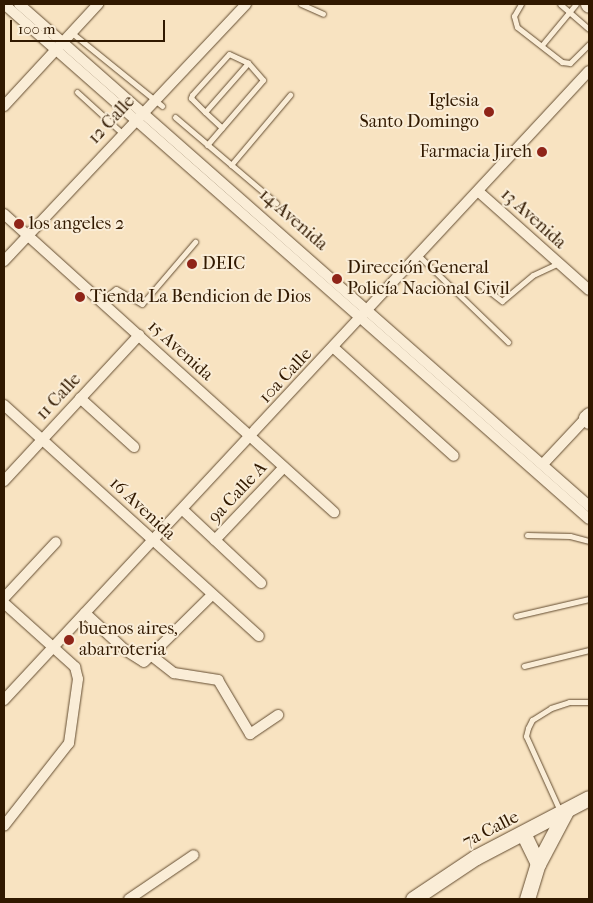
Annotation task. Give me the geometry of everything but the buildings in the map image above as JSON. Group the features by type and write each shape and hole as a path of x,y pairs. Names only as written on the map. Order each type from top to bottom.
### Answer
{"main road":[{"name":"7a Calle","path":"413,899 476,857 524,835 589,798"},
{"path":"526,899 538,864 564,812"},
{"path":"524,835 538,864"}],"street":[{"name":"14 Avenida","path":"4,4 59,46 361,319 589,519"},
{"name":"14 Avenida","path":"19,4 59,46"},
{"path":"4,106 98,4"},
{"name":"12 Calle","path":"4,261 152,101 246,4"},
{"name":"10a Calle","path":"4,700 361,319 589,71"},
{"name":"14 Avenida","path":"138,116 368,311 589,506"},
{"name":"13 Avenida","path":"479,192 589,290"},
{"name":"15 Avenida","path":"4,214 334,512"},
{"name":"11 Calle","path":"4,482 139,335"},
{"path":"334,348 454,456"},
{"path":"80,398 134,447"},
{"name":"16 Avenida","path":"4,405 212,596 259,636"},
{"path":"543,464 588,418"},
{"name":"9a Calle A","path":"215,540 284,467"},
{"path":"183,510 261,584"},
{"path":"4,598 56,542"},
{"path":"148,659 212,596"},
{"path":"4,603 75,667 77,690 73,730 65,752 4,826"},
{"path":"85,613 125,650 148,659 174,673 218,680 250,734 278,715"},
{"path":"128,899 194,855"}],"lane":[{"path":"301,4 323,14"},
{"path":"521,4 514,16 517,27 566,64 570,64 589,44"},
{"path":"560,4 589,30"},
{"path":"542,45 576,4"},
{"path":"71,33 152,101 162,106"},
{"path":"207,145 222,128 263,80 248,63 229,54 192,95 192,98 222,128"},
{"path":"205,112 248,63"},
{"path":"76,92 122,133"},
{"path":"231,165 290,95"},
{"path":"175,117 276,203"},
{"path":"100,302 116,289 138,304 142,304 195,242"},
{"path":"419,256 508,342"},
{"path":"480,284 502,301 533,275 550,270 559,263"},
{"path":"527,535 564,536 589,541"},
{"path":"516,616 589,599"},
{"path":"524,666 589,650"},
{"path":"564,812 526,736 532,720 551,708 569,702 589,702"}],"place":[{"name":"Iglesia Santo Domingo","path":"489,112"},
{"name":"Farmacia Jireh","path":"542,152"},
{"name":"los angeles 2","path":"19,224"},
{"name":"DEIC","path":"192,264"},
{"name":"Dirección General Policía Nacional Civil","path":"337,279"},
{"name":"Tienda La Bendicion de Dios","path":"80,297"},
{"name":"buenos aires, abarroteria","path":"69,640"}]}
